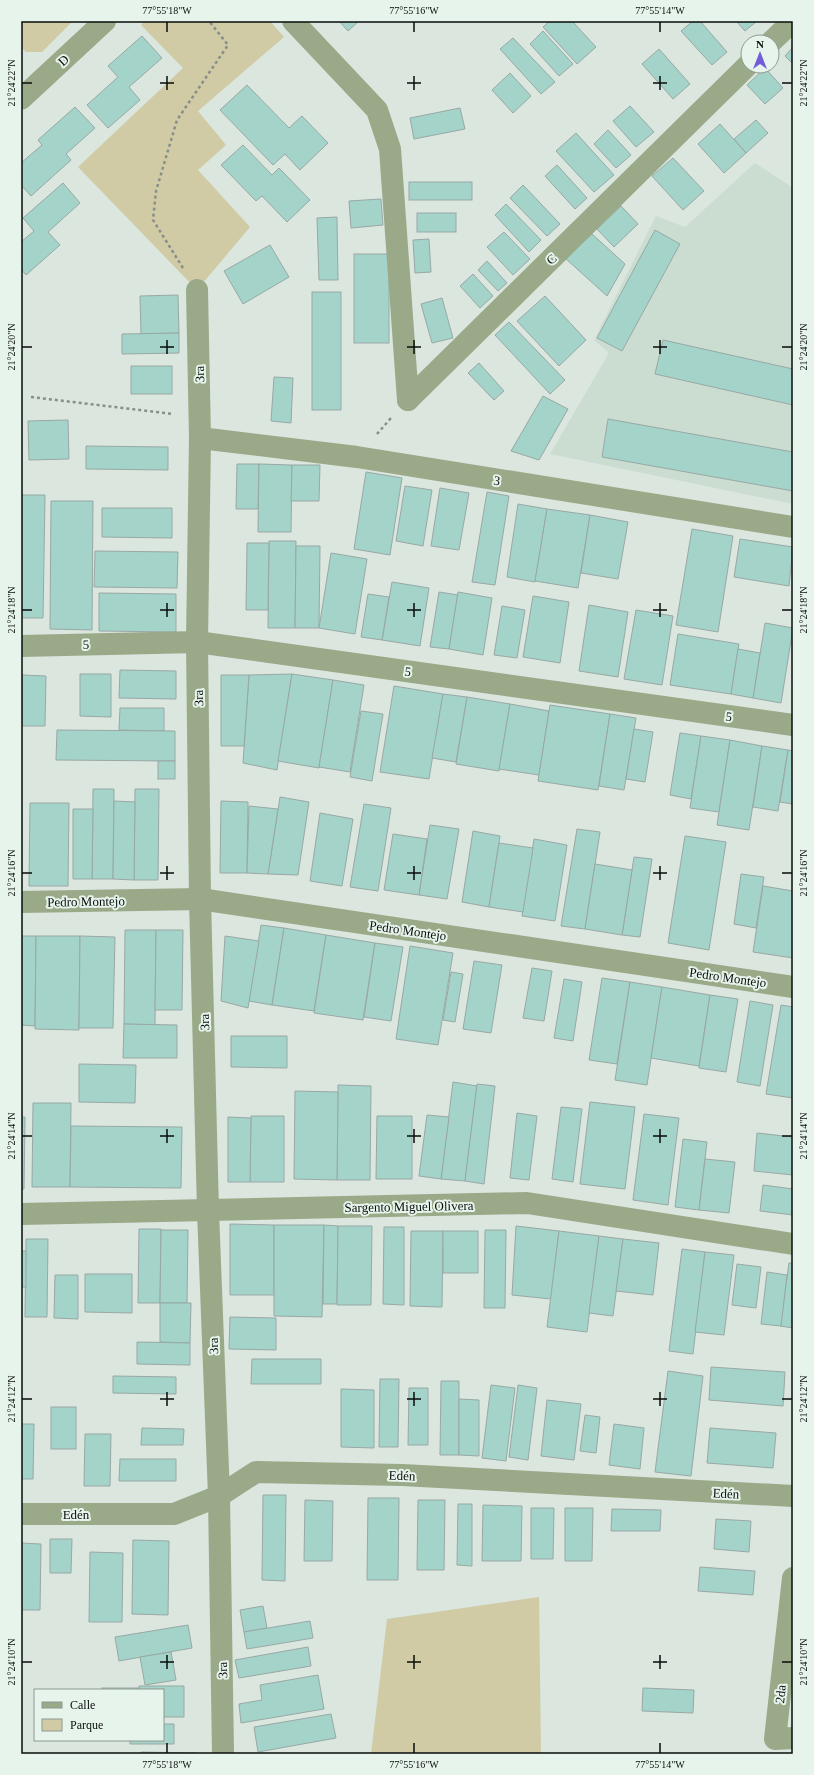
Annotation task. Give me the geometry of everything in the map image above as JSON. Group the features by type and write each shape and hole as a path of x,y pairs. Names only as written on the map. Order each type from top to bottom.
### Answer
{"street":[{"name":"D","path":"24,91 105,21"},
{"path":"293,21 377,110 390,149 408,400"},
{"path":"779,34 792,21"},
{"name":"C","path":"408,400 740,73"},
{"name":"3ra","path":"197,290 200,428 197,642 200,899 208,1211 219,1496 223,1754"},
{"name":"3","path":"200,428 357,457 793,527"},
{"name":"5","path":"21,646 197,642 793,725"},
{"name":"Pedro Montejo","path":"21,902 200,899 793,987"},
{"name":"Sargento Miguel Olivera","path":"21,1214 527,1203 793,1244"},
{"name":"Edén","path":"21,1514 174,1514 219,1496 256,1472 402,1474 793,1496"},
{"name":"2da","path":"784,1738 793,1578"}],"path":[{"path":"197,290 153,220 156,191 177,120 228,45 209,21"},
{"path":"31,397 200,428"},
{"path":"357,457 408,400"}],"shaded area":[{"path":"755,163 793,188 793,504 550,454 609,353 594,340 656,216 685,227"}],"green space":[{"path":"21,21 73,21 42,52 26,52 21,47"},
{"path":"145,21 270,21 284,37 198,111 226,145 198,170 250,227 197,290 78,167 183,68 141,25"},
{"path":"539,1597 541,1754 371,1754 387,1619"}],"building":[{"path":"339,21 359,21 348,31"},
{"path":"550,21 572,21 596,47 577,64 543,27"},
{"path":"693,21 700,21 727,52 712,65 681,31"},
{"path":"736,21 757,21 745,31"},
{"path":"543,31 573,64 559,76 530,44"},
{"path":"142,36 162,58 129,87 140,100 108,128 87,105 118,77 108,66"},
{"path":"513,38 555,82 541,94 500,49"},
{"path":"793,47 793,64 785,56"},
{"path":"659,49 690,84 673,99 642,64"},
{"path":"510,73 531,96 513,113 492,90"},
{"path":"759,74 770,74 783,88 765,104 747,85"},
{"path":"247,85 289,128 302,116 328,143 300,170 285,154 273,165 220,110"},
{"path":"630,106 654,132 636,147 613,121"},
{"path":"75,107 95,128 66,154 71,160 31,196 21,185 21,163 42,145 38,140"},
{"path":"460,108 465,129 414,139 410,118"},
{"path":"756,120 768,133 746,153 734,139"},
{"path":"720,124 746,153 724,173 698,144"},
{"path":"608,130 631,155 616,168 594,144"},
{"path":"576,133 614,175 594,192 556,151"},
{"path":"243,145 272,175 279,168 310,200 287,222 262,196 256,201 221,165"},
{"path":"673,158 704,191 683,210 652,176"},
{"path":"557,165 587,198 575,209 545,176"},
{"path":"409,182 472,182 472,200 409,200"},
{"path":"63,183 80,203 48,232 60,245 26,275 21,269 21,242 34,231 23,218"},
{"path":"523,185 560,224 547,236 510,198"},
{"path":"381,199 383,225 351,228 349,201"},
{"path":"506,204 541,240 529,252 495,215"},
{"path":"621,206 638,224 614,247 597,229"},
{"path":"417,213 456,213 456,232 417,232"},
{"path":"337,217 338,280 319,280 317,218"},
{"path":"655,230 680,244 622,351 597,338"},
{"path":"504,232 530,259 513,275 487,247"},
{"path":"592,234 625,264 607,296 565,258"},
{"path":"429,239 431,272 415,273 413,240"},
{"path":"270,245 289,277 243,304 224,271"},
{"path":"354,254 389,254 389,343 354,343"},
{"path":"487,261 507,283 498,291 478,270"},
{"path":"473,274 493,296 480,308 460,286"},
{"path":"312,292 341,292 341,410 312,410"},
{"path":"178,295 179,333 141,334 140,296"},
{"path":"545,296 586,340 559,366 517,321"},
{"path":"442,298 453,338 432,343 421,304"},
{"path":"509,322 565,380 550,394 495,335"},
{"path":"179,333 179,353 122,354 122,334"},
{"path":"663,340 793,369 793,405 655,374"},
{"path":"479,363 504,391 494,400 468,373"},
{"path":"131,366 172,366 172,394 131,394"},
{"path":"274,377 293,378 291,423 271,421"},
{"path":"543,396 568,409 539,460 511,451"},
{"path":"608,419 793,452 793,491 602,457"},
{"path":"68,420 69,459 29,460 28,421"},
{"path":"86,446 168,447 168,470 86,469"},
{"path":"237,464 259,464 258,509 236,509"},
{"path":"259,464 292,465 291,532 258,532"},
{"path":"292,465 320,465 319,501 291,501"},
{"path":"366,472 402,478 390,555 354,549"},
{"path":"405,486 432,490 423,546 396,541"},
{"path":"440,488 469,493 459,550 431,546"},
{"path":"487,492 509,496 495,585 472,582"},
{"path":"21,495 45,495 43,618 21,618"},
{"path":"51,501 93,501 92,630 50,629"},
{"path":"518,504 547,509 535,582 507,577"},
{"path":"102,508 172,508 172,538 102,537"},
{"path":"547,509 590,515 578,588 535,581"},
{"path":"590,515 628,522 618,579 581,573"},
{"path":"692,529 733,536 718,632 676,625"},
{"path":"740,539 793,547 789,586 734,577"},
{"path":"269,541 296,541 295,628 268,628"},
{"path":"247,543 269,543 268,610 246,610"},
{"path":"296,546 320,546 319,628 295,628"},
{"path":"95,551 178,552 177,588 94,587"},
{"path":"331,553 367,559 355,634 319,628"},
{"path":"392,582 429,588 420,646 382,640"},
{"path":"439,592 458,595 449,649 430,647"},
{"path":"458,592 492,598 483,655 449,649"},
{"path":"99,593 176,594 176,632 99,631"},
{"path":"368,594 389,597 382,640 361,637"},
{"path":"533,596 569,602 560,663 523,657"},
{"path":"589,605 628,612 618,677 579,671"},
{"path":"502,606 525,610 517,658 494,655"},
{"path":"636,610 673,616 662,685 624,679"},
{"path":"765,623 793,628 781,703 753,698"},
{"path":"678,634 739,644 731,694 670,685"},
{"path":"738,649 760,653 753,698 731,694"},
{"path":"120,670 176,671 176,699 119,698"},
{"path":"80,674 111,674 111,717 80,716"},
{"path":"292,674 277,770 243,763 249,675"},
{"path":"292,674 333,680 319,768 278,761"},
{"path":"22,675 46,676 45,726 22,726"},
{"path":"221,675 249,675 244,746 221,746"},
{"path":"333,680 364,685 350,772 319,767"},
{"path":"394,686 443,694 429,779 380,772"},
{"path":"443,694 467,697 456,762 432,758"},
{"path":"467,697 510,704 499,771 456,764"},
{"path":"510,704 549,711 539,775 499,769"},
{"path":"550,705 610,714 598,790 538,781"},
{"path":"120,708 164,708 164,731 119,730"},
{"path":"361,711 383,714 372,781 350,777"},
{"path":"610,714 636,718 624,790 599,786"},
{"path":"634,729 653,732 645,782 626,779"},
{"path":"57,730 175,731 175,761 56,760"},
{"path":"680,733 701,736 691,799 670,795"},
{"path":"701,736 730,740 719,812 690,808"},
{"path":"730,740 762,746 749,830 717,825"},
{"path":"762,746 788,750 778,811 753,807"},
{"path":"788,750 793,751 793,804 780,802"},
{"path":"158,761 175,761 175,779 158,779"},
{"path":"93,789 114,789 113,879 92,879"},
{"path":"135,789 159,789 158,880 134,880"},
{"path":"280,797 309,802 298,875 268,874"},
{"path":"114,801 135,802 134,880 113,879"},
{"path":"221,801 248,802 247,873 220,873"},
{"path":"30,803 69,803 68,886 29,886"},
{"path":"364,804 391,808 378,891 350,887"},
{"path":"249,806 278,809 268,874 247,873"},
{"path":"73,809 93,809 92,879 73,879"},
{"path":"320,813 353,819 342,886 310,881"},
{"path":"430,825 459,829 447,899 419,895"},
{"path":"577,829 600,832 585,929 561,926"},
{"path":"473,831 500,836 489,907 462,902"},
{"path":"393,834 427,839 419,895 384,890"},
{"path":"685,836 726,842 709,950 668,943"},
{"path":"534,839 567,845 555,921 522,916"},
{"path":"499,843 533,848 523,912 489,907"},
{"path":"634,857 652,859 640,937 622,935"},
{"path":"595,864 632,870 622,935 585,929"},
{"path":"741,874 764,877 756,928 734,924"},
{"path":"763,886 793,891 793,958 753,952"},
{"path":"261,925 284,928 272,1005 249,1001"},
{"path":"284,928 326,935 314,1011 272,1005"},
{"path":"125,930 156,930 155,1025 124,1024"},
{"path":"156,930 183,930 182,1010 155,1010"},
{"path":"326,935 375,943 363,1020 314,1013"},
{"path":"21,936 36,936 35,1026 21,1025"},
{"path":"36,936 80,936 79,1030 35,1029"},
{"path":"80,936 115,937 113,1028 79,1028"},
{"path":"225,936 259,941 248,1008 221,1001"},
{"path":"375,943 403,947 391,1021 364,1017"},
{"path":"410,946 453,953 438,1045 396,1039"},
{"path":"474,961 502,965 491,1033 463,1029"},
{"path":"532,968 552,971 544,1021 523,1018"},
{"path":"451,972 463,974 455,1022 443,1020"},
{"path":"602,978 630,982 617,1064 589,1060"},
{"path":"564,979 582,982 573,1041 554,1038"},
{"path":"630,982 662,987 647,1085 615,1080"},
{"path":"662,987 710,995 699,1066 651,1058"},
{"path":"710,995 738,999 726,1072 699,1068"},
{"path":"750,1001 773,1005 760,1086 737,1082"},
{"path":"781,1005 793,1007 793,1098 766,1094"},
{"path":"124,1024 177,1025 177,1058 123,1058"},
{"path":"231,1036 287,1036 287,1068 231,1067"},
{"path":"79,1064 136,1065 135,1103 79,1102"},
{"path":"453,1082 477,1086 465,1181 441,1179"},
{"path":"477,1084 495,1086 484,1184 465,1181"},
{"path":"338,1085 371,1086 370,1180 337,1180"},
{"path":"295,1091 338,1092 337,1180 294,1179"},
{"path":"590,1102 635,1107 625,1189 580,1184"},
{"path":"33,1103 71,1103 70,1187 32,1187"},
{"path":"561,1107 582,1109 573,1182 552,1179"},
{"path":"517,1113 537,1116 529,1180 510,1178"},
{"path":"644,1114 679,1118 668,1205 633,1200"},
{"path":"427,1115 449,1117 441,1179 419,1176"},
{"path":"251,1116 284,1116 284,1182 250,1182"},
{"path":"377,1116 412,1116 412,1179 376,1179"},
{"path":"21,1117 25,1117 24,1189 21,1189"},
{"path":"228,1117 251,1118 250,1182 228,1182"},
{"path":"71,1126 182,1127 181,1188 70,1187"},
{"path":"757,1133 793,1137 793,1175 754,1171"},
{"path":"683,1139 707,1142 699,1210 675,1207"},
{"path":"705,1159 735,1162 729,1213 699,1210"},
{"path":"763,1185 793,1189 793,1215 760,1211"},
{"path":"230,1224 274,1225 274,1295 230,1295"},
{"path":"274,1225 324,1225 322,1317 274,1316"},
{"path":"324,1225 338,1226 337,1304 323,1304"},
{"path":"338,1226 372,1226 371,1305 337,1305"},
{"path":"516,1226 559,1231 551,1299 512,1295"},
{"path":"384,1227 404,1227 404,1305 383,1304"},
{"path":"139,1229 161,1229 160,1303 138,1303"},
{"path":"161,1230 188,1230 187,1303 160,1303"},
{"path":"485,1230 506,1230 505,1308 484,1308"},
{"path":"411,1231 443,1231 442,1307 410,1306"},
{"path":"443,1231 478,1231 478,1273 443,1273"},
{"path":"559,1231 599,1236 587,1332 547,1327"},
{"path":"599,1236 623,1239 613,1316 589,1313"},
{"path":"26,1239 48,1239 47,1317 25,1317"},
{"path":"623,1239 659,1243 653,1295 616,1291"},
{"path":"682,1249 705,1252 693,1354 669,1351"},
{"path":"21,1251 26,1251 26,1287 21,1287"},
{"path":"705,1252 734,1255 724,1335 695,1332"},
{"path":"789,1263 793,1263 793,1328 780,1326"},
{"path":"737,1264 761,1267 756,1308 732,1305"},
{"path":"767,1272 787,1275 781,1326 761,1324"},
{"path":"85,1274 132,1274 132,1313 85,1312"},
{"path":"55,1275 78,1275 78,1319 54,1318"},
{"path":"160,1303 191,1303 190,1343 160,1342"},
{"path":"230,1317 276,1318 276,1350 229,1349"},
{"path":"137,1342 190,1343 190,1365 137,1364"},
{"path":"252,1359 321,1359 321,1384 251,1384"},
{"path":"711,1367 785,1372 783,1406 709,1400"},
{"path":"668,1371 703,1376 691,1476 655,1472"},
{"path":"113,1376 176,1377 176,1394 113,1393"},
{"path":"380,1379 399,1379 398,1447 379,1447"},
{"path":"441,1381 459,1381 459,1455 440,1455"},
{"path":"491,1385 515,1388 506,1461 482,1458"},
{"path":"518,1385 537,1388 528,1460 509,1457"},
{"path":"409,1388 428,1388 428,1445 408,1445"},
{"path":"341,1389 374,1390 374,1448 341,1447"},
{"path":"459,1399 479,1400 479,1456 459,1455"},
{"path":"547,1400 581,1404 574,1460 541,1456"},
{"path":"51,1407 76,1407 76,1449 51,1449"},
{"path":"585,1415 600,1417 596,1453 580,1451"},
{"path":"21,1424 34,1424 33,1479 21,1479"},
{"path":"614,1424 644,1428 640,1469 609,1465"},
{"path":"142,1428 184,1429 183,1445 141,1445"},
{"path":"710,1428 776,1433 773,1468 707,1463"},
{"path":"85,1434 111,1434 110,1486 84,1486"},
{"path":"120,1459 176,1459 176,1481 119,1481"},
{"path":"263,1495 286,1495 285,1581 262,1580"},
{"path":"368,1498 399,1498 398,1580 367,1580"},
{"path":"305,1500 333,1501 332,1561 304,1561"},
{"path":"418,1500 445,1500 444,1570 417,1570"},
{"path":"458,1504 472,1504 472,1566 457,1565"},
{"path":"483,1505 522,1506 521,1561 482,1561"},
{"path":"531,1508 554,1508 553,1559 531,1559"},
{"path":"565,1508 593,1508 592,1561 565,1561"},
{"path":"612,1509 661,1510 660,1531 611,1531"},
{"path":"716,1519 751,1521 749,1552 714,1549"},
{"path":"50,1539 72,1539 71,1573 50,1573"},
{"path":"133,1540 169,1541 168,1615 132,1614"},
{"path":"21,1543 41,1544 40,1610 21,1610"},
{"path":"90,1552 123,1553 122,1622 89,1622"},
{"path":"700,1567 755,1571 753,1595 698,1591"},
{"path":"263,1606 267,1628 244,1632 240,1610"},
{"path":"310,1621 313,1638 247,1649 244,1632"},
{"path":"188,1625 192,1648 119,1661 115,1637"},
{"path":"308,1647 311,1666 239,1678 235,1660"},
{"path":"171,1652 176,1680 145,1685 140,1657"},
{"path":"318,1675 324,1709 241,1723 239,1704 262,1700 260,1685"},
{"path":"139,1686 184,1686 184,1717 164,1717 164,1689 139,1689"},
{"path":"102,1688 139,1688 139,1689"},
{"path":"643,1688 694,1690 693,1713 642,1711"},
{"path":"331,1714 336,1738 258,1752 254,1727"},
{"path":"164,1724 174,1724 174,1744 130,1744 130,1741 164,1741"},
{"path":"141,1752 196,1753 141,1754"}]}
